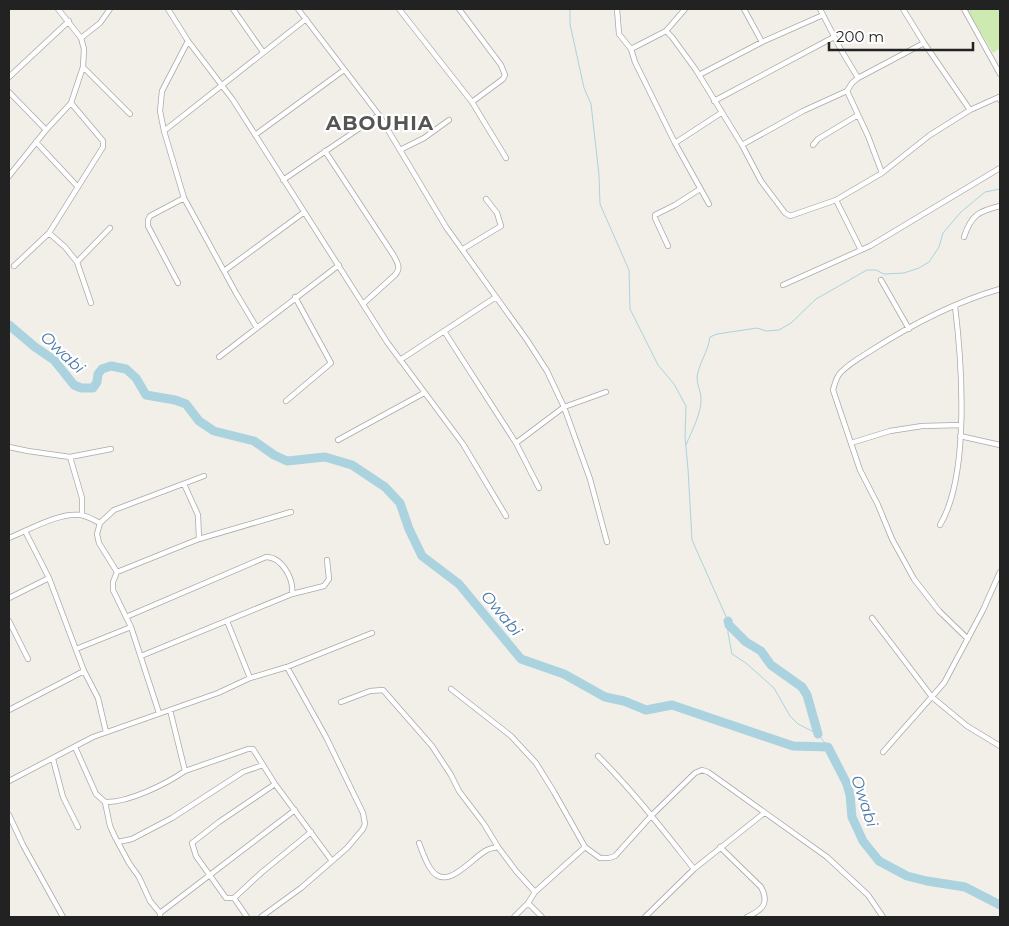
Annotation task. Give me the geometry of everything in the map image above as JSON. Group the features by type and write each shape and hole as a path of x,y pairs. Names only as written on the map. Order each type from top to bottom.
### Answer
{"street":[{"path":"9,176 46,130 71,103 83,66 84,49 81,38 58,9"},
{"path":"81,38 100,23 110,9"},
{"path":"168,9 188,41 222,85 400,360 463,444 506,516"},
{"path":"233,9 263,52"},
{"path":"298,9 379,116 446,227 547,371 564,407 590,479 607,542"},
{"path":"399,9 472,102 506,158"},
{"path":"459,9 502,65 505,75 472,102"},
{"path":"617,9 619,34 631,49 635,62 675,142 709,204"},
{"path":"631,49 666,32 684,9"},
{"path":"744,9 762,42"},
{"path":"820,9 858,78"},
{"path":"903,9 970,110"},
{"path":"964,9 1000,74"},
{"path":"699,76 762,42 823,15"},
{"path":"164,131 306,19"},
{"path":"9,77 69,21"},
{"path":"666,32 672,37 699,76 742,145 761,181 785,213 790,216 836,200 882,173 930,135 970,110 1000,98"},
{"path":"714,101 834,37"},
{"path":"188,41 162,91 160,111 164,131 184,198 257,328"},
{"path":"742,145 803,111 847,91 858,78 924,42"},
{"path":"83,66 130,114"},
{"path":"255,136 344,70"},
{"path":"847,91 882,173"},
{"path":"9,92 46,130"},
{"path":"14,266 49,233 104,144 71,103"},
{"path":"675,142 721,113"},
{"path":"813,145 818,139 858,115"},
{"path":"283,180 379,116"},
{"path":"400,150 424,138 449,120"},
{"path":"36,142 78,188"},
{"path":"325,151 399,265 395,275 364,303"},
{"path":"783,284 861,250 1000,168"},
{"path":"668,246 655,218 656,215 700,189"},
{"path":"178,283 148,226 148,220 150,216 184,198"},
{"path":"463,249 501,226 498,213 486,199"},
{"path":"836,200 861,250"},
{"path":"964,237 970,220 976,215 1000,206"},
{"path":"224,271 304,213"},
{"path":"77,262 110,228"},
{"path":"49,233 65,247 77,262 91,303"},
{"path":"219,357 339,264"},
{"path":"881,280 909,329"},
{"path":"968,639 939,611 914,579 892,539 878,505 860,470 833,390 835,381 852,362 890,339 955,306 1000,289"},
{"path":"400,360 496,297"},
{"path":"286,401 326,369 331,362 295,298"},
{"path":"940,525 948,509 954,484 960,436 960,348 955,306"},
{"path":"444,331 516,443 539,488"},
{"path":"516,443 564,407 606,392"},
{"path":"338,440 424,393"},
{"path":"851,443 890,431 922,426 960,425"},
{"path":"960,436 1000,445"},
{"path":"9,447 70,457 111,449"},
{"path":"70,457 82,498 82,515"},
{"path":"118,572 99,543 97,534 100,523 114,510 204,476"},
{"path":"184,484 198,515 200,539"},
{"path":"159,713 131,627 113,590 113,582 118,572 200,539 292,512"},
{"path":"9,538 46,522 68,516 82,515 100,523"},
{"path":"25,531 49,578 84,671 98,698 106,732"},
{"path":"126,617 266,557 273,557 284,567 290,581 292,594"},
{"path":"141,656 292,594 324,586 329,579 327,560"},
{"path":"883,752 944,683 968,639 1000,572"},
{"path":"9,598 49,578"},
{"path":"872,618 932,697 967,726 1000,746"},
{"path":"9,621 28,659"},
{"path":"227,621 250,678"},
{"path":"76,649 131,627"},
{"path":"9,781 93,737 218,693 250,678 287,667 372,633"},
{"path":"261,917 301,888 347,848 365,824 363,813 326,737 287,667"},
{"path":"9,710 84,671"},
{"path":"451,689 511,736 536,763 585,847 600,858 615,856 652,815 695,773 702,770 708,772 760,808 764,813 827,857 868,895 883,917"},
{"path":"341,702 370,691 383,690 432,746 459,791 492,835 498,847 535,892"},
{"path":"170,710 185,770"},
{"path":"74,747 96,794 105,802 110,826 118,842 129,863 140,877 150,901 160,915 295,810"},
{"path":"105,802 118,802 146,791 185,770 252,748 275,784 332,861"},
{"path":"598,756 622,779 694,869"},
{"path":"53,759 63,797 78,827"},
{"path":"118,842 132,839 172,818 243,772 263,765"},
{"path":"275,784 192,843 196,856 226,898 234,898 260,873 311,832"},
{"path":"646,917 694,869 764,813"},
{"path":"9,815 63,917"},
{"path":"9,832 15,828"},
{"path":"419,843 430,869 437,876 446,878 455,875 488,849 498,847"},
{"path":"514,917 528,903 535,892 585,847"},
{"path":"720,847 760,887 765,895 762,909 747,917"},
{"path":"234,898 247,917"},
{"path":"528,903 542,917"}],"green space":[{"path":"967,9 1000,9 1000,48 993,53"}],"waterway":[{"path":"570,9 570,24 584,88 591,104 599,175 600,204 629,270 630,309 658,365 674,384 686,406 685,437 692,540 728,621 732,654 746,663 774,688 790,716 798,724 818,734 828,747"},
{"path":"686,445 700,409 701,397 697,377 710,337 717,334 757,328 766,331 779,330 791,323 816,299 867,270 876,270 884,274 904,273 919,268 929,262 939,247 943,233 961,212 985,192 1000,189"},
{"name":"Owabi","path":"9,325 54,360 74,385 81,388 93,388 102,369 111,366 126,369 136,378 146,395 186,404 199,421 214,431 254,441 274,455 287,461 325,457 352,465 385,487 400,503 409,529 422,556 459,584 521,659 564,674 605,697 624,701 646,710 672,705 793,746 828,747 847,784 852,817 863,841 879,861 907,876 965,887 1000,905"},
{"path":"728,621 729,625 746,642 761,651 771,665 802,687 807,695 818,734"}],"district":[{"name":"ABOUHIA","path":"380,123"}]}
